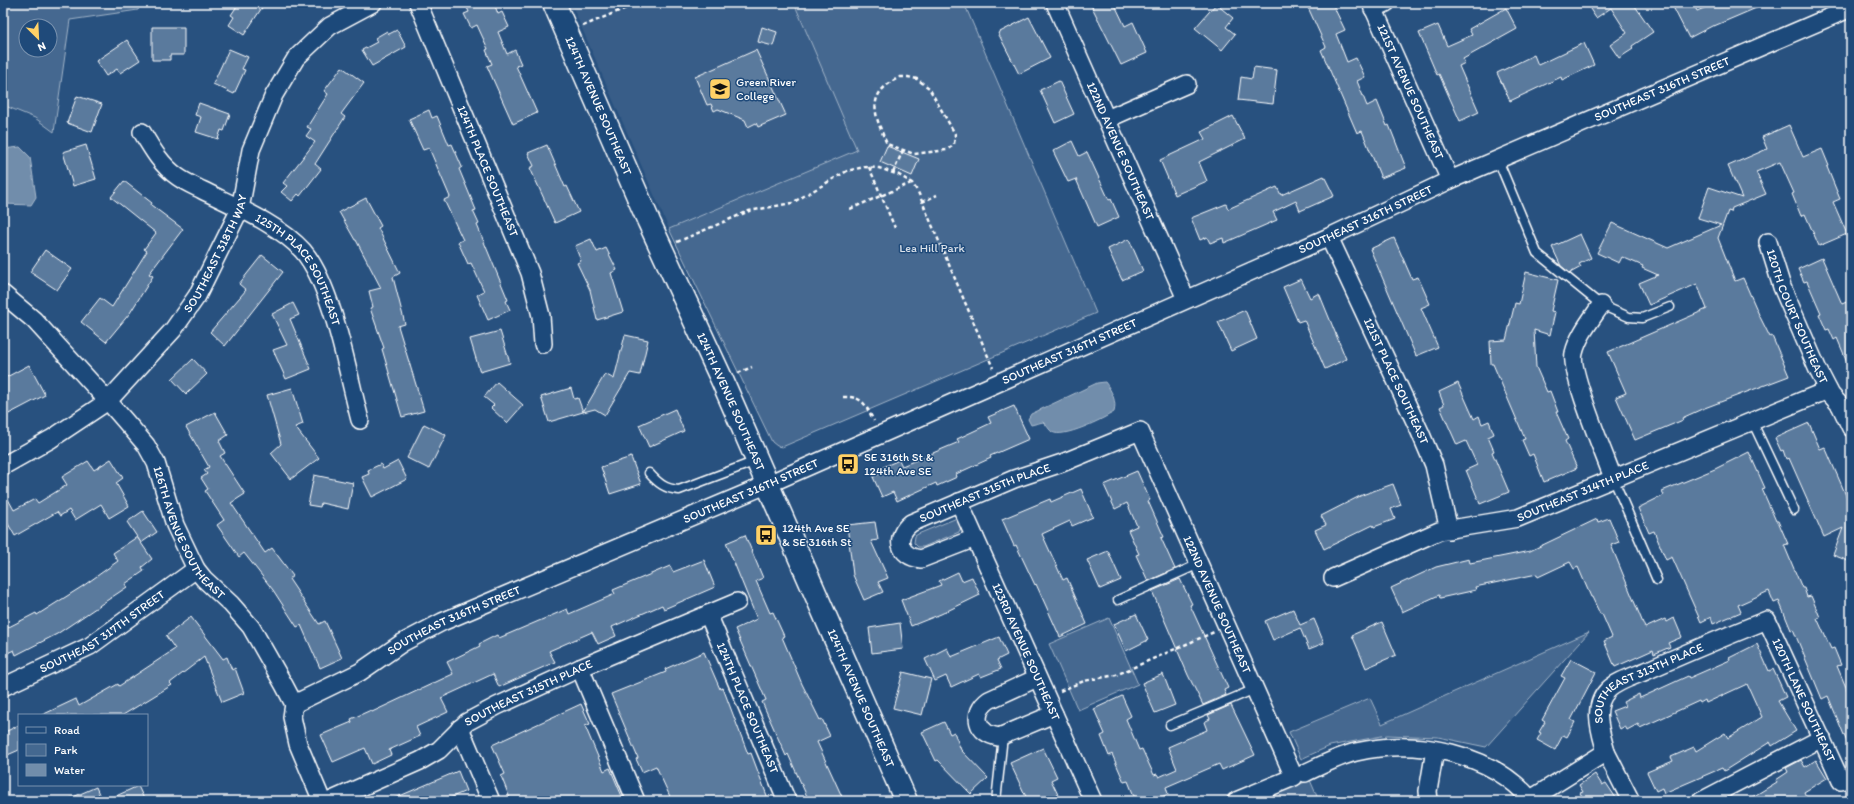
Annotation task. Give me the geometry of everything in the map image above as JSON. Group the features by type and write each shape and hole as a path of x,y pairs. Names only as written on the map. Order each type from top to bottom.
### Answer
{"street":[{"name":"SOUTHEAST 318TH WAY","path":"3,466 51,439 108,401 173,330 197,296 240,209 251,150 274,95 296,58 330,26 373,3"},
{"name":"124TH PLACE SOUTHEAST","path":"418,3 523,254 536,295 543,344"},
{"name":"124TH AVENUE SOUTHEAST","path":"554,3 661,249 722,380 766,485 906,801"},
{"name":"122ND AVENUE SOUTHEAST","path":"1055,3 1186,299"},
{"name":"121ST AVENUE SOUTHEAST","path":"1377,5 1450,180"},
{"name":"SOUTHEAST 316TH STREET","path":"294,704 360,672 406,641 442,622 766,485 1329,237 1450,180 1851,8"},
{"path":"1107,119 1187,84"},
{"name":"125TH PLACE SOUTHEAST","path":"142,132 160,160 178,177 240,209 294,242 304,252 314,266 324,288 338,332 360,420"},
{"name":"121ST PLACE SOUTHEAST","path":"1329,237 1420,432 1434,466 1449,530"},
{"name":"120TH COURT SOUTHEAST","path":"1768,242 1782,287 1818,370 1828,390 1840,405 1851,428"},
{"name":"126TH AVENUE SOUTHEAST","path":"3,294 34,320 139,436 151,454 159,473 174,524 196,569 209,584 231,604 251,627 272,661 294,704 292,717 294,730 322,801"},
{"path":"1601,305 1583,332 1573,354 1574,364 1581,388 1614,478"},
{"name":"SOUTHEAST 314TH PLACE","path":"1333,578 1429,535 1518,518 1828,390"},
{"name":"122ND AVENUE SOUTHEAST","path":"1140,431 1255,689 1300,775"},
{"name":"SOUTHEAST 315TH PLACE","path":"975,538 921,559 913,558 907,555 902,549 900,542 901,534 910,523 1014,479 1062,463 1140,431"},
{"name":"123RD AVENUE SOUTHEAST","path":"959,502 1093,801"},
{"name":"SOUTHEAST 317TH STREET","path":"3,687 90,646 196,569"},
{"name":"SOUTHEAST 315TH PLACE","path":"330,801 392,775 420,761 439,750 467,722 497,706 580,668 737,602"},
{"name":"124TH PLACE SOUTHEAST","path":"708,614 787,801"},
{"name":"120TH LANE SOUTHEAST","path":"1767,620 1841,781"},
{"name":"SOUTHEAST 313TH PLACE","path":"1532,800 1606,752 1598,715 1601,701 1608,690 1620,682 1767,620"},
{"path":"580,668 636,801"},
{"path":"1038,678 983,704 979,711 978,718 980,726 984,732 991,736 1003,736 1054,714"},
{"path":"460,728 490,801"},
{"path":"1701,801 1822,738"},
{"path":"1236,801 1354,752 1403,745 1460,755 1502,774 1532,800"},
{"path":"1429,801 1428,791 1435,750"},
{"path":"1606,752 1631,801"}],"lane":[{"path":"1498,160 1535,251 1601,305 1629,317 1642,318 1670,307"},
{"path":"1752,421 1794,510"},
{"path":"648,473 659,484 678,490 756,462"},
{"path":"1614,478 1657,580"},
{"path":"1118,600 1199,564"},
{"path":"1170,725 1255,689"},
{"path":"996,801 1003,736"}],"path":[{"path":"567,33 638,3"},
{"path":"900,77 908,77 922,82 929,88 955,134 955,139 954,144 947,150 914,154 903,150 887,144 878,122 875,107 880,91 884,86 900,77"},
{"path":"893,173 903,150"},
{"path":"869,167 895,228"},
{"path":"661,249 750,211 792,202 847,171 869,167 893,173 912,183 922,202 999,382"},
{"path":"850,209 912,183"},
{"path":"922,202 937,195"},
{"path":"843,397 854,396 863,402 881,434"},
{"path":"1046,698 1084,681 1116,675 1227,626"}],"shaded area":[{"name":"Green River College","path":"571,3 794,3 858,150 669,229"}],"green space":[{"path":"3,3 141,3 138,10 70,20 54,132 35,118 3,105"},
{"name":"Lea Hill Park","path":"794,3 964,3 1096,313 782,447 777,446 772,442 669,229 857,150"},
{"path":"957,518 962,525 959,532 923,547 918,547 914,543 915,536 918,534"},
{"path":"1109,618 1138,684 1078,710 1049,644"},
{"path":"1589,632 1486,747 1438,737 1387,735 1330,746 1301,759 1289,732 1370,698 1382,724"},
{"path":"1310,780 1319,801 1259,801"}],"water":[{"path":"20,147 30,157 36,197 31,205 3,204 3,149"},
{"path":"1105,382 1112,393 1115,404 1114,412 1109,415 1074,431 1065,433 1052,432 1043,422 1031,425 1028,419 1031,414 1097,383"}],"building":[{"path":"239,3 265,3 244,35 229,25 234,17 231,15"},
{"path":"465,3 494,3 498,14 502,12 509,27 498,32 507,54 515,50 521,64 516,66 537,113 513,124 487,66 492,64 486,50 488,49 477,25 471,28 464,14 469,12"},
{"path":"1090,3 1114,3 1125,26 1133,22 1147,53 1121,65"},
{"path":"1306,3 1332,3 1345,30 1336,34 1347,62 1356,58 1365,77 1357,81 1367,106 1377,101 1387,126 1389,125 1406,168 1381,178 1362,131 1357,133 1321,50 1326,47"},
{"path":"1586,3 1633,3 1653,32 1632,46 1633,49 1619,58 1610,45 1627,33 1611,8 1596,18"},
{"path":"1671,3 1693,3 1697,11 1716,3 1768,3 1714,25 1689,38"},
{"path":"1216,4 1233,18 1226,27 1235,34 1222,50 1195,28"},
{"path":"1506,8 1517,29 1463,59 1465,63 1459,66 1479,112 1460,121 1439,74 1437,75 1419,33 1438,25 1447,46 1472,35 1469,29"},
{"path":"1029,17 1050,58 1019,74 998,33"},
{"path":"152,27 184,27 184,55 170,55 170,60 152,60"},
{"path":"762,27 777,32 773,46 758,42"},
{"path":"397,30 406,47 372,66 362,50 377,42 375,38 387,31 389,34"},
{"path":"127,40 140,60 120,73 117,69 106,76 96,61"},
{"path":"1584,43 1594,65 1562,80 1561,77 1510,101 1497,73 1534,55 1538,65"},
{"path":"229,49 248,57 242,69 245,70 234,94 213,84"},
{"path":"756,50 786,115 758,127 756,123 748,127 745,120 718,109 714,111 711,104 707,105 695,77"},
{"path":"342,67 364,83 341,114 345,117 315,164 321,169 300,196 298,194 292,201 281,192 287,186 283,183 315,142 306,136 311,129 307,127 328,94 324,91"},
{"path":"1254,67 1277,70 1273,104 1238,100 1241,77 1252,79"},
{"path":"1059,81 1074,114 1055,123 1040,90"},
{"path":"77,96 102,104 92,132 67,123"},
{"path":"199,103 230,114 224,131 221,130 218,139 196,132 201,117 195,115"},
{"path":"429,110 432,118 437,116 449,145 452,144 462,167 459,169 476,210 473,211 479,224 477,225 508,300 506,301 510,310 488,320 477,295 484,291 471,263 468,264 458,242 463,240 444,200 450,197 429,148 423,150 409,119"},
{"path":"1233,116 1245,139 1199,162 1207,181 1175,195 1160,160 1205,139 1201,132"},
{"path":"1789,125 1803,157 1822,149 1829,166 1827,167 1840,199 1833,202 1847,234 1819,246 1805,214 1801,216 1792,194 1794,193 1780,162 1756,172 1766,194 1732,208 1731,212 1728,211 1718,238 1735,281 1743,278 1770,337 1772,336 1789,376 1702,409 1682,418 1683,420 1635,440 1616,397 1626,393 1608,352 1707,309 1697,284 1649,305 1639,283 1658,275 1642,268 1643,266 1622,257 1619,263 1597,253 1612,223 1668,248 1721,225 1698,218 1709,187 1742,198 1728,166 1767,149 1762,137"},
{"path":"1072,141 1079,156 1087,152 1109,200 1111,199 1119,217 1097,227 1076,179 1068,182 1053,151"},
{"path":"86,145 96,179 73,186 63,152"},
{"path":"547,145 565,187 567,186 579,212 555,223 530,168 534,166 528,153"},
{"path":"887,146 919,159 912,176 880,162"},
{"path":"1324,176 1334,196 1300,211 1296,201 1273,212 1277,220 1224,243 1223,238 1210,243 1207,237 1200,240 1191,218 1226,204 1228,209 1277,187 1281,195"},
{"path":"124,181 152,203 151,205 183,229 149,274 153,276 130,313 106,342 81,322 100,298 112,307 147,251 144,249 156,233 111,197"},
{"path":"366,198 381,226 378,228 400,273 393,277 405,324 398,326 424,411 402,417 382,349 384,348 370,308 373,307 369,291 381,288 356,240 339,212"},
{"path":"1580,234 1591,258 1579,264 1581,267 1570,273 1561,266 1552,247"},
{"path":"1394,238 1412,279 1418,277 1430,304 1421,308 1438,347 1416,356 1370,249"},
{"path":"591,239 597,252 606,248 617,270 611,273 623,312 597,320 590,290 577,263 581,261 575,246"},
{"path":"1129,239 1143,271 1122,280 1108,249"},
{"path":"45,250 72,269 57,290 30,272"},
{"path":"262,255 283,272 225,346 210,332 246,290 239,284"},
{"path":"1822,258 1842,304 1851,300 1851,371 1837,338 1834,340 1829,329 1826,330 1819,314 1821,313 1807,281 1804,282 1798,269"},
{"path":"1526,272 1558,280 1551,311 1555,312 1550,335 1534,330 1536,367 1547,392 1550,391 1558,412 1556,412 1568,439 1565,441 1577,468 1544,482 1533,454 1529,456 1522,440 1525,439 1493,364 1491,364 1490,341 1506,340 1515,303 1519,304"},
{"path":"1301,279 1310,298 1319,293 1346,359 1325,369 1304,320 1298,322 1283,287"},
{"path":"293,303 299,315 290,319 311,369 286,379 273,350 287,345 272,314"},
{"path":"1245,310 1257,339 1231,351 1218,322"},
{"path":"500,331 510,363 480,372 470,339"},
{"path":"625,335 648,340 640,375 630,373 605,415 595,409 583,412 605,374 614,379"},
{"path":"193,359 207,374 186,394 172,379"},
{"path":"29,365 45,395 3,417 3,379"},
{"path":"497,382 523,405 507,423 491,408 494,405 484,397"},
{"path":"1458,383 1474,419 1479,416 1482,424 1489,421 1494,434 1488,437 1494,451 1492,452 1509,492 1480,504 1466,470 1477,465 1466,441 1457,445 1440,407 1444,405 1439,392"},
{"path":"292,388 303,424 295,427 319,458 291,479 271,453 281,444 267,395"},
{"path":"571,388 574,399 578,398 583,412 549,422 541,397"},
{"path":"1014,406 1029,439 990,456 991,458 956,474 957,477 937,486 936,483 897,501 893,492 882,497 873,477 883,472 881,468 899,460 902,466 959,442 957,439 991,423 988,417"},
{"path":"675,409 684,431 649,447 639,425"},
{"path":"215,412 228,435 219,441 225,453 220,456 245,494 231,503 265,553 272,548 293,576 289,579 319,624 325,621 342,658 320,668 301,625 297,627 273,590 244,553 239,557 217,525 224,520 205,491 208,489 201,478 207,474 204,470 209,467 186,427"},
{"path":"1809,423 1820,449 1825,447 1848,500 1851,498 1851,562 1833,555 1843,528 1824,537 1789,458 1786,459 1783,450 1781,451 1775,438"},
{"path":"424,424 446,435 429,469 407,458"},
{"path":"1749,452 1765,488 1762,489 1788,544 1784,545 1802,588 1804,588 1807,597 1811,596 1820,617 1817,618 1831,649 1834,648 1841,665 1837,666 1851,699 1851,752 1828,696 1822,699 1793,629 1791,630 1779,601 1774,603 1769,591 1738,605 1741,612 1713,624 1711,617 1701,622 1672,557 1666,560 1654,531 1649,533 1638,508 1664,495 1662,491 1715,469"},
{"path":"631,457 641,484 610,494 601,467"},
{"path":"111,459 123,478 116,483 129,506 109,518 101,504 75,520 69,510 60,516 57,512 15,536 3,515 3,490 14,510 35,499 38,503 67,485 62,477 88,461 94,470"},
{"path":"398,461 407,479 372,497 362,477 369,474 368,470 381,464 383,469"},
{"path":"1137,471 1164,537 1161,538 1175,569 1148,581 1136,555 1139,554 1128,530 1137,526 1127,503 1115,509 1104,485"},
{"path":"314,475 353,483 348,509 321,503 320,507 308,505"},
{"path":"1393,484 1401,505 1391,509 1395,519 1374,527 1373,525 1324,549 1315,530 1326,525 1321,516 1362,495"},
{"path":"1081,489 1093,517 1072,526 1070,521 1042,534 1063,580 1067,578 1087,624 1060,637 1036,584 1035,585 1016,545 1014,546 1002,519 1050,499 1051,502"},
{"path":"143,511 157,532 141,543 127,522"},
{"path":"1609,518 1619,542 1611,545 1645,628 1665,619 1667,622 1674,618 1682,637 1668,643 1670,647 1654,654 1653,650 1615,667 1604,641 1612,637 1602,614 1600,614 1591,597 1578,567 1574,569 1570,562 1538,577 1537,574 1475,587 1476,590 1440,598 1439,595 1402,612 1391,588 1436,567 1469,559 1470,563 1530,551 1597,519 1598,522"},
{"path":"875,522 878,540 871,541 888,578 878,582 883,592 864,600 853,575 847,525"},
{"path":"745,535 763,578 756,581 770,613 773,612 784,636 782,637 802,684 820,720 822,719 830,736 817,742 844,801 809,801 788,754 786,756 762,702 766,700 735,629 757,619 726,543"},
{"path":"137,537 152,559 142,567 144,571 125,584 127,587 57,634 16,655 14,650 3,655 3,630 36,613 37,615 83,586 118,561 113,553"},
{"path":"1108,551 1121,580 1100,589 1087,560"},
{"path":"704,560 715,587 664,609 662,605 612,627 616,636 598,644 592,632 549,651 555,662 499,687 493,674 441,698 448,712 416,727 420,736 389,750 391,755 372,764 365,748 333,762 321,735 352,722 351,719 371,710 372,712 453,674 447,662 480,646 479,644 497,635 499,638 567,609 569,614 615,594 613,590 670,566 673,572"},
{"path":"958,572 962,581 972,577 980,595 941,614 911,626 901,600 941,585 939,581"},
{"path":"1180,579 1192,604 1190,605 1228,688 1224,690 1226,695 1203,705 1188,675 1152,591"},
{"path":"1293,609 1300,625 1314,619 1324,643 1309,649 1300,628 1273,640 1265,621"},
{"path":"1136,614 1148,640 1126,651 1114,624"},
{"path":"191,617 223,659 227,657 232,670 235,668 244,693 222,702 204,657 170,683 172,685 125,714 44,714 76,699 79,706 118,684 119,686 175,649 166,636"},
{"path":"1382,622 1396,655 1366,668 1352,635"},
{"path":"900,623 903,649 872,653 869,628"},
{"path":"999,637 1007,655 997,660 1001,669 981,677 979,674 951,687 946,676 935,681 925,659 947,648 951,657"},
{"path":"1757,644 1769,671 1773,669 1786,697 1778,701 1796,731 1772,746 1770,742 1724,771 1722,768 1664,793 1662,788 1656,791 1647,772 1673,761 1671,757 1694,747 1696,751 1725,733 1728,738 1762,717 1747,684 1706,703 1705,700 1700,703 1699,701 1640,728 1638,724 1627,730 1625,726 1620,729 1612,711 1625,706 1623,702 1639,694 1640,698 1688,676 1689,678 1730,660 1729,658"},
{"path":"704,652 720,689 723,688 748,754 751,753 769,801 672,801 656,766 642,772 636,759 638,758 611,694 666,672 665,669"},
{"path":"1571,659 1596,672 1571,720 1575,722 1567,737 1563,735 1555,750 1537,740 1541,733 1539,732 1545,722 1542,720 1565,678 1561,676"},
{"path":"903,672 931,679 922,715 893,708"},
{"path":"1163,674 1175,705 1155,713 1142,683"},
{"path":"1122,696 1131,716 1126,719 1139,750 1142,749 1154,775 1157,774 1159,777 1177,769 1168,747 1207,730 1204,722 1210,719 1208,715 1231,705 1255,755 1222,770 1219,764 1166,787 1168,794 1152,801 1136,801 1128,781 1124,782 1112,754 1109,756 1101,736 1105,734 1094,709"},
{"path":"581,704 590,724 585,726 604,771 610,768 624,801 511,801 501,776 505,774 492,745"},
{"path":"944,722 950,734 954,732 961,750 988,778 971,794 938,760 936,761 922,732"},
{"path":"18,726 18,750 3,757 3,733"},
{"path":"1043,748 1057,777 1051,780 1061,801 1028,801 1010,763"},
{"path":"1801,760 1805,767 1816,760 1827,778 1804,792 1806,796 1798,801 1746,801 1777,782 1776,780 1788,772 1786,768"},
{"path":"458,771 466,791 443,801 388,801"},
{"path":"1595,774 1602,785 1606,783 1618,801 1585,801 1580,793 1583,792 1579,785"},
{"path":"138,786 145,801 105,801"},
{"path":"96,787 102,801 64,801"}],"place":[{"name":"Green River College","path":"720,89"},
{"name":"SE 316th St & 124th Ave SE","path":"848,464"},
{"name":"124th Ave SE & SE 316th St","path":"766,535"}]}
